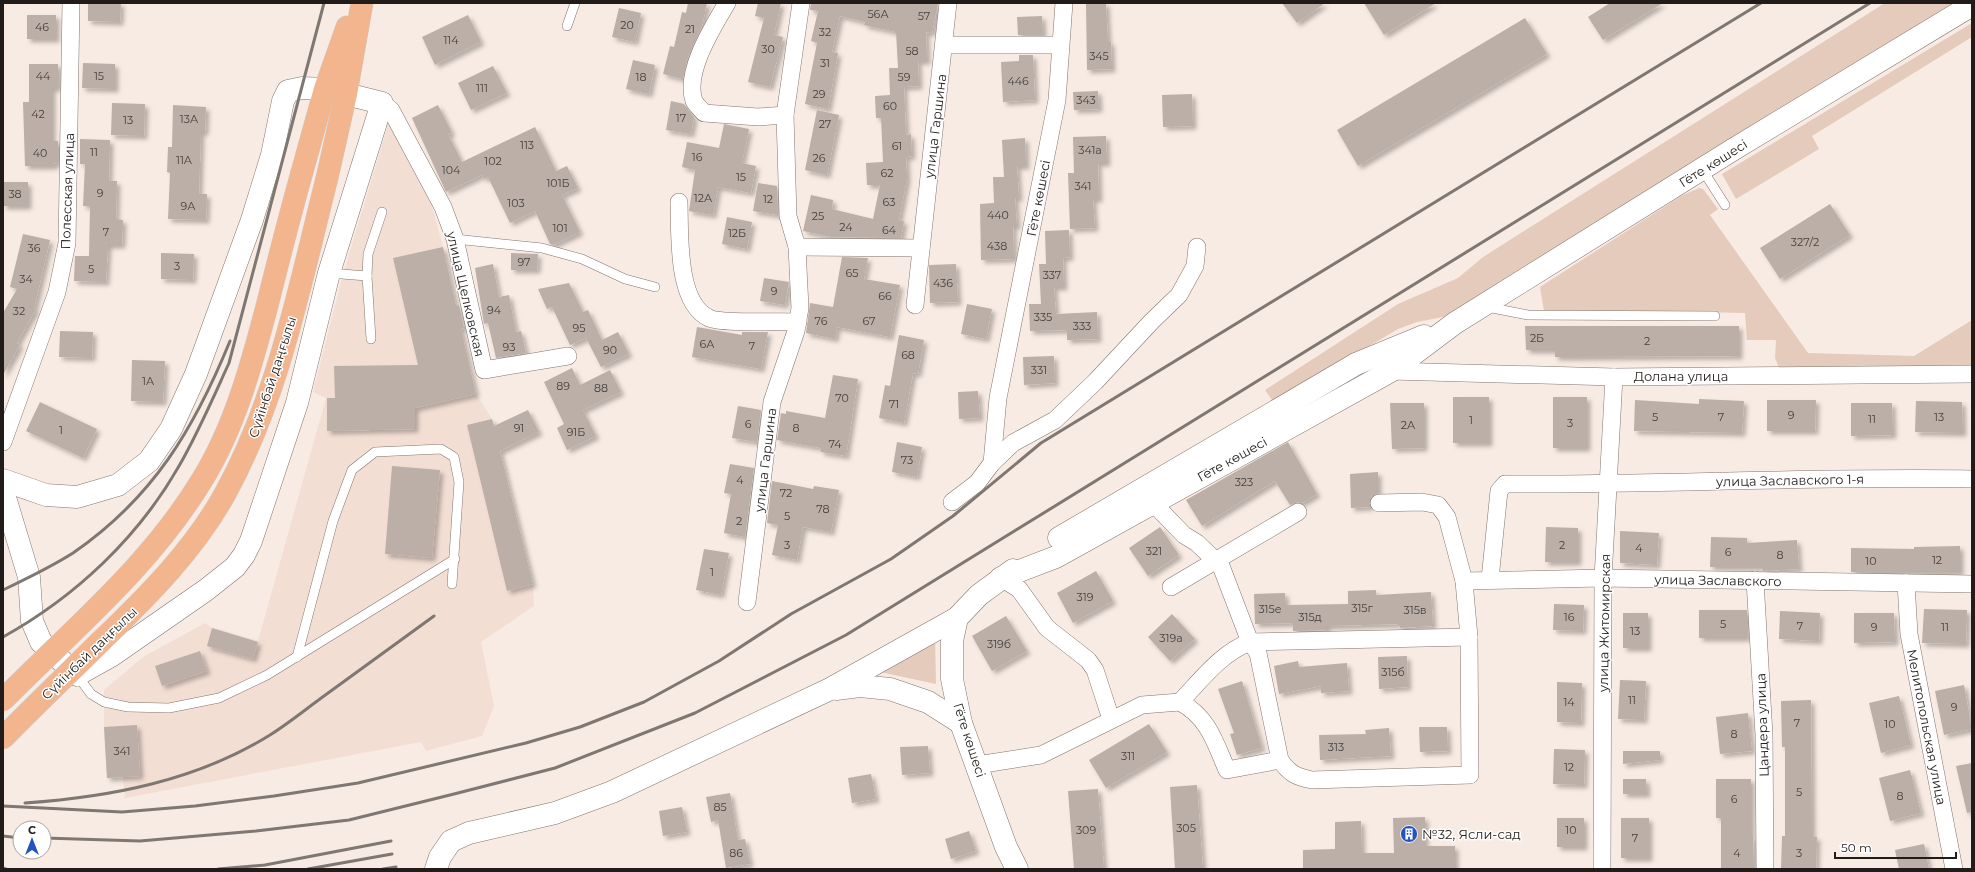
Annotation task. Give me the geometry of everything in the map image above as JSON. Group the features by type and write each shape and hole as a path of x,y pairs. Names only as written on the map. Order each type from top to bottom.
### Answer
{"main road":[{"name":"Сүйінбай даңғылы","path":"3,738 130,613 167,574 197,535 226,493 250,444 269,393 285,340 327,178 335,92 355,3"},
{"name":"Сүйінбай даңғылы","path":"3,700 105,600 147,556 176,520 202,480 226,433 244,384 260,332 302,172 335,92 362,3"}],"street":[{"name":"Полесская улица","path":"3,442 57,292 67,243 71,3"},
{"path":"727,3 702,48 692,86 694,102 704,113 758,117 785,115"},
{"name":"улица Гаршина","path":"747,602 772,402 798,322 800,308 797,247 788,216 785,115 801,3"},
{"name":"улица Гаршина","path":"915,305 945,45 948,3"},
{"name":"Гёте көшесі","path":"992,462 998,398 1057,100 1064,3"},
{"name":"Гёте көшесі","path":"1001,578 1056,557 1391,371 1455,323 1702,169 1972,5"},
{"path":"945,45 1060,45"},
{"path":"3,480 46,495 77,497 118,485 148,461 171,429 196,374 252,220 272,154 283,101 288,91 302,88 335,92 382,102 328,273 297,403 251,541 244,555 235,567 206,590 111,656 77,674 40,642 32,621 29,577 5,504"},
{"name":"улица Щелковская","path":"382,102 392,110 443,207 456,239 484,370 568,356"},
{"path":"678,202 681,258 689,297 698,310 710,319 798,322"},
{"path":"797,247 921,248"},
{"path":"952,502 978,483 992,462 1013,443 1055,420 1095,382 1152,321 1179,295 1195,266 1197,247"},
{"name":"Гёте көшесі","path":"1017,869 1006,847 978,765 961,723 952,679 952,641 957,618 979,596 1001,578 1049,544 1356,364 1455,323"},
{"name":"Долана улица","path":"1391,371 1614,377 1972,374"},
{"name":"улица Житомирская","path":"1602,869 1603,578 1614,377"},
{"name":"улица Заславского 1-я","path":"1490,579 1499,491 1502,486 1887,477 1972,479"},
{"path":"1153,503 1184,535 1197,543 1221,566 1250,642 1258,653 1280,760 1288,770 1301,778 1312,780 1470,775 1469,637 1464,581 1447,517 1438,505 1422,502 1379,503"},
{"path":"1171,587 1298,512"},
{"path":"1001,578 1019,589 1047,628 1088,660 1095,670 1111,719"},
{"name":"улица Заславского","path":"1464,581 1490,579 1603,578 1972,584"},
{"name":"Цандера улица","path":"1755,580 1764,735 1765,869"},
{"name":"Мелитопольская улица","path":"1906,583 1909,634 1954,869"},
{"path":"436,869 440,856 451,841 469,833 555,813 612,792 828,690 957,618"},
{"path":"1180,702 1222,659 1236,647 1250,642 1469,637"},
{"path":"828,690 860,686 890,689 928,702 961,723"},
{"path":"978,765 1041,755 1111,719 1142,705 1180,702 1193,709 1204,721 1212,735 1226,770 1280,760"}],"lane":[{"path":"567,26 575,3"},
{"path":"1702,169 1725,205"},
{"path":"371,339 367,276 368,254 382,212"},
{"path":"456,239 542,248 582,259 626,279 655,287"},
{"path":"328,273 367,276"},
{"path":"1482,306 1528,315 1715,316"},
{"path":"297,657 333,521 352,470 375,452 441,449 454,457 459,482 455,559 452,584"},
{"path":"77,674 91,694 104,702 128,707 169,708 219,698 268,675 455,559"}],"shaded area":[{"path":"1885,3 1964,3 1443,317 1417,322 1398,329 1274,403 1265,390 1398,304 1458,278 1483,257"},
{"path":"1972,23 1972,37 1812,136 1819,149 1736,199 1722,174"},
{"path":"389,122 432,206 443,247 476,394 492,419 533,584 534,606 481,642 494,706 482,736 426,751 421,742 125,798 123,777 107,778 104,727 104,690 143,657 205,623 213,628 258,641 326,398 313,392 343,274"},
{"path":"1699,188 1703,189 1718,209 1710,215 1808,353 1914,356 1972,320 1972,381 1780,370 1775,358 1776,340 1747,340 1745,313 1544,311 1540,287 1681,196"},
{"path":"935,636 936,684 880,672"}],"building":[{"path":"88,3 121,3 120,22 88,21"},
{"path":"688,3 707,3 702,26 687,60 683,79 663,74 670,46 674,47 682,12 686,13"},
{"path":"758,3 781,3 774,35 783,37 770,87 748,82 764,18 755,16"},
{"path":"811,3 938,4 932,33 926,32 927,61 918,61 919,86 904,87 906,135 911,134 912,156 906,157 907,178 899,220 904,221 901,238 832,237 803,231 811,195 833,200 832,209 873,219 880,185 867,185 866,163 883,162 881,118 876,118 875,96 890,95 889,68 898,68 896,32 864,25 865,22 840,16 832,52 838,53 828,109 805,104 817,43 811,41 818,11 810,10"},
{"path":"1086,3 1106,3 1108,42 1111,42 1112,69 1087,70"},
{"path":"1282,3 1325,3 1297,23"},
{"path":"1364,3 1436,3 1384,35"},
{"path":"1610,3 1663,3 1603,40 1588,17"},
{"path":"619,8 641,13 635,42 612,37"},
{"path":"27,15 56,15 56,39 27,39"},
{"path":"468,15 481,42 435,65 422,37"},
{"path":"1042,16 1043,35 1018,35 1017,17"},
{"path":"1525,18 1547,54 1358,166 1337,130"},
{"path":"1019,55 1033,55 1035,100 1003,102 1001,62 1019,61"},
{"path":"633,60 655,65 649,94 626,89"},
{"path":"83,63 115,64 115,89 82,88"},
{"path":"29,64 58,64 58,88 52,88 52,141 58,141 58,164 54,163 54,166 25,166 23,102 29,102"},
{"path":"493,66 507,93 471,110 458,83"},
{"path":"1098,91 1099,109 1074,110 1073,92"},
{"path":"1192,94 1193,126 1163,127 1162,95"},
{"path":"671,101 684,104 694,117 691,134 666,130"},
{"path":"112,103 145,104 144,136 111,135"},
{"path":"173,105 206,107 205,132 201,132 199,194 207,194 206,220 168,219 170,173 167,172 168,147 172,147"},
{"path":"438,105 452,133 448,134 462,162 535,127 556,171 567,166 578,188 562,195 580,232 553,245 550,244 535,211 510,223 488,177 484,179 482,175 446,192 412,118"},
{"path":"817,110 839,115 827,175 805,170"},
{"path":"724,124 749,129 742,163 756,166 751,193 718,187 713,215 689,211 695,170 682,167 687,142 719,148"},
{"path":"1106,136 1107,163 1098,163 1099,199 1093,199 1095,228 1070,229 1068,173 1074,173 1073,137"},
{"path":"1025,138 1026,166 1017,166 1019,198 1015,198 1017,226 1013,226 1014,259 981,260 980,204 994,203 993,177 1004,177 1002,140"},
{"path":"80,139 110,140 109,181 117,181 116,219 123,220 122,245 108,245 106,282 74,281 75,256 89,256 90,206 83,206 85,164 80,164"},
{"path":"3,182 28,182 28,206 3,206"},
{"path":"758,183 777,186 778,215 753,211"},
{"path":"1830,204 1850,235 1780,279 1760,248"},
{"path":"727,217 752,222 747,249 722,244"},
{"path":"1069,230 1070,257 1063,258 1064,287 1054,287 1056,314 1097,312 1098,339 1067,340 1067,330 1030,331 1029,304 1041,304 1039,264 1046,264 1045,231"},
{"path":"23,234 50,240 34,309 36,309 17,343 20,345 3,375 3,313 17,289 10,287"},
{"path":"443,247 456,306 459,305 464,328 461,329 476,394 415,408 415,429 327,431 327,398 335,398 334,366 418,365 393,258"},
{"path":"161,253 194,254 193,280 161,279"},
{"path":"511,253 538,254 537,270 511,270"},
{"path":"842,257 868,258 864,279 900,285 890,337 837,327 835,339 806,333 810,303 833,307"},
{"path":"493,264 499,297 509,295 516,332 521,331 526,353 496,358 488,323 484,324 475,268"},
{"path":"956,264 958,302 930,303 929,265"},
{"path":"764,278 789,282 785,305 760,301"},
{"path":"569,283 583,312 588,310 602,340 618,332 629,354 601,367 586,338 570,345 552,307 547,309 538,289"},
{"path":"967,304 992,309 986,339 961,334"},
{"path":"1525,326 1739,326 1739,356 1555,357 1555,350 1526,350"},
{"path":"697,327 742,335 742,332 768,332 761,369 692,357"},
{"path":"60,331 93,332 92,358 59,357"},
{"path":"899,335 924,340 918,374 913,373 904,423 879,418 885,385 890,386"},
{"path":"1054,356 1055,383 1024,385 1023,357"},
{"path":"132,360 165,361 163,402 131,401"},
{"path":"572,368 580,385 610,370 621,392 583,410 596,436 567,450 557,428 564,424 544,382"},
{"path":"833,375 858,379 846,456 821,452 821,448 777,440 781,413 786,414 786,411 825,418"},
{"path":"978,391 980,418 959,419 958,392"},
{"path":"1453,397 1489,397 1489,443 1453,443"},
{"path":"1553,397 1587,397 1587,448 1553,448"},
{"path":"1699,399 1744,401 1742,433 1634,431 1635,400 1699,404"},
{"path":"1767,400 1816,400 1815,431 1767,431"},
{"path":"1916,401 1962,402 1963,433 1915,432"},
{"path":"40,402 97,429 83,458 26,431"},
{"path":"1390,403 1424,403 1424,448 1392,449"},
{"path":"1851,403 1892,403 1893,435 1851,436"},
{"path":"738,406 761,410 757,442 732,438"},
{"path":"528,410 539,432 500,451 533,584 507,591 467,425 492,419 494,426"},
{"path":"897,442 922,447 917,477 892,472"},
{"path":"1288,442 1317,494 1302,503 1298,502 1290,505 1275,481 1202,526 1186,500"},
{"path":"730,464 754,468 745,537 724,533 731,494 724,493"},
{"path":"392,466 440,470 432,558 385,554"},
{"path":"1378,472 1378,493 1370,498 1370,507 1351,508 1350,474"},
{"path":"772,481 813,489 814,486 839,490 831,532 803,527 797,560 772,555 778,525 767,523"},
{"path":"1160,527 1179,555 1148,576 1129,548"},
{"path":"1546,527 1578,528 1578,562 1545,562"},
{"path":"1620,531 1659,533 1657,565 1620,563"},
{"path":"1711,537 1747,538 1747,543 1797,540 1799,569 1763,571 1763,567 1710,567"},
{"path":"1960,546 1960,572 1851,572 1851,548 1914,549 1914,547"},
{"path":"704,549 729,553 721,595 696,590"},
{"path":"1096,571 1113,601 1073,623 1057,593"},
{"path":"1376,590 1376,595 1431,592 1433,626 1400,628 1399,624 1327,626 1327,630 1293,631 1293,623 1255,624 1254,594 1285,593 1286,605 1348,604 1348,591"},
{"path":"1554,604 1584,605 1583,631 1553,630"},
{"path":"1924,609 1967,610 1966,644 1922,643"},
{"path":"1699,610 1747,610 1747,638 1699,638"},
{"path":"1780,611 1820,613 1819,641 1779,639"},
{"path":"1623,613 1648,613 1648,648 1623,648"},
{"path":"1854,613 1894,613 1895,642 1854,643"},
{"path":"1172,614 1195,639 1170,661 1148,637"},
{"path":"1006,616 1027,651 992,671 972,636"},
{"path":"212,628 258,642 253,659 207,646"},
{"path":"200,651 207,671 162,686 155,666"},
{"path":"1407,656 1408,687 1379,689 1378,657"},
{"path":"1298,661 1299,667 1347,663 1349,691 1321,693 1321,686 1279,694 1274,666"},
{"path":"1620,680 1646,681 1644,720 1618,719"},
{"path":"1242,681 1262,748 1237,755 1230,734 1234,733 1218,689"},
{"path":"1557,682 1582,683 1581,723 1557,722"},
{"path":"1964,685 1972,729 1944,735 1935,691"},
{"path":"1899,696 1911,745 1881,753 1869,703"},
{"path":"1811,700 1812,837 1817,837 1816,869 1781,869 1782,836 1785,836 1785,747 1782,747 1781,701"},
{"path":"1748,713 1752,751 1720,754 1716,717"},
{"path":"1149,724 1167,752 1106,788 1089,760"},
{"path":"137,725 140,776 107,778 104,727"},
{"path":"1419,727 1447,727 1448,751 1420,752"},
{"path":"1389,728 1391,756 1320,760 1319,735 1366,734 1365,730"},
{"path":"928,746 930,773 902,775 900,747"},
{"path":"1554,749 1585,750 1584,785 1553,784"},
{"path":"1623,751 1660,751 1660,760 1623,764"},
{"path":"1972,763 1972,812 1967,813 1956,766"},
{"path":"1910,770 1921,813 1890,821 1879,778"},
{"path":"871,774 876,799 852,803 848,778"},
{"path":"1623,779 1646,779 1647,794 1623,794"},
{"path":"1716,779 1751,779 1751,837 1753,837 1754,869 1721,869 1721,818 1716,818"},
{"path":"1197,785 1203,869 1175,869 1170,787"},
{"path":"1098,789 1104,869 1074,869 1068,791"},
{"path":"730,793 738,840 745,839 750,864 726,868 718,820 711,822 706,797"},
{"path":"682,807 687,832 663,836 659,811"},
{"name":"№32, Ясли-сад","path":"1425,817 1425,846 1455,846 1455,869 1303,869 1303,850 1335,849 1335,822 1361,821 1362,853 1394,853 1393,818"},
{"path":"1557,818 1584,818 1584,847 1557,847"},
{"path":"1621,818 1649,818 1649,858 1621,858"},
{"path":"969,831 976,851 951,859 945,839"},
{"path":"1924,844 1929,869 1899,869 1895,850"}],"railway":[{"path":"3,637 55,604 103,564 124,541 163,492 193,441 229,363 324,3"},
{"path":"3,806 122,812 195,806 358,783 526,743 580,727 644,702 719,661 791,614 891,559 953,516 1041,443 1761,3"},
{"path":"52,838 140,841 256,831 349,820 555,768 695,713 846,635 1870,3"},
{"path":"3,590 73,553 101,532 126,509 148,485 168,459 202,404 230,341"},
{"path":"25,803 89,796 152,784 182,775 242,751 284,726 434,616"},
{"path":"3,836 12,837"},
{"path":"218,869 265,865 391,841"},
{"path":"308,869 392,854"},
{"path":"383,869 396,867"}],"place":[{"name":"№32, Ясли-сад","path":"1409,834"}]}
